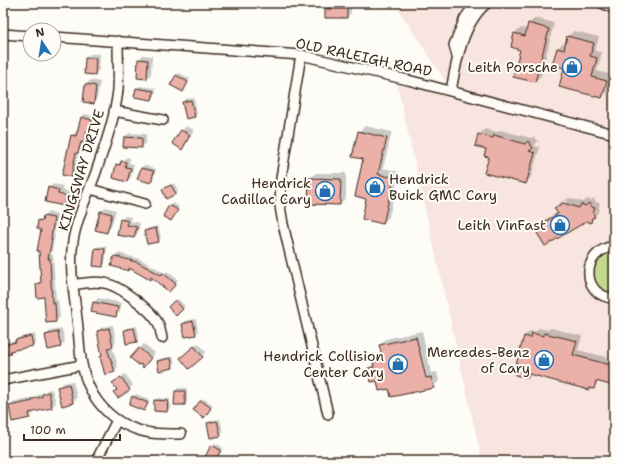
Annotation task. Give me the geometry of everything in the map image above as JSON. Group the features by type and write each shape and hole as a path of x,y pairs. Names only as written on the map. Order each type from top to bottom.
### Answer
{"street":[{"path":"457,56 454,45 465,18 476,3"},
{"path":"451,91 457,56 462,47 466,33 477,13 487,3"},
{"path":"602,3 614,9"},
{"path":"3,34 22,35"},
{"name":"OLD RALEIGH ROAD","path":"62,38 301,55 451,91 614,134"},
{"name":"KINGSWAY DRIVE","path":"118,41 118,89 114,111 108,137 90,189 82,206 72,251 73,285 82,364 88,384 92,391 105,410 117,420 142,431 151,433 181,434"},
{"path":"301,55 281,172 280,206 284,232 328,414"},
{"path":"114,111 163,120"},
{"path":"90,189 145,204"},
{"path":"614,246 600,250 590,262 589,270 589,277 596,291 602,295 614,298"},
{"path":"73,285 90,282 103,283 125,291 156,320 162,338"},
{"path":"3,380 82,364"},
{"path":"96,461 117,420"}],"shaded area":[{"path":"394,3 614,3 614,461 482,461 397,84 452,98 444,79"}],"green space":[{"path":"614,250 614,293 604,290 599,286 593,273 594,267 602,254"}],"building":[{"path":"325,9 347,9 347,18 325,18"},
{"path":"528,23 549,29 535,82 513,77 520,50 511,47 514,33 525,36"},
{"name":"Leith Porsche","path":"567,36 594,43 590,56 597,58 592,77 607,81 602,98 559,87 564,68 552,65 557,48 564,50"},
{"path":"85,58 96,58 95,75 84,74"},
{"path":"138,59 148,60 147,79 137,78"},
{"path":"176,75 188,82 183,92 170,85"},
{"path":"85,84 96,86 94,104 83,102"},
{"path":"136,88 154,91 152,100 134,97"},
{"path":"191,100 195,117 186,119 182,102"},
{"path":"81,117 92,120 90,131 87,131 84,143 81,142 78,153 76,153 71,177 62,175 71,135 76,136"},
{"path":"181,130 190,135 182,150 172,143"},
{"name":"Hendrick Buick GMC Cary","path":"358,131 387,138 378,174 394,178 383,224 362,219 366,199 355,196 363,159 352,157"},
{"path":"478,134 493,138 494,135 525,144 528,141 533,148 529,151 535,153 526,184 484,173 489,157 484,156 486,149 475,146"},
{"path":"124,137 142,138 142,148 123,147"},
{"path":"121,161 126,162 125,167 131,168 127,182 113,178 116,164 120,165"},
{"path":"141,168 154,171 151,183 137,179"},
{"name":"Hendrick Cadillac Cary","path":"309,178 341,179 340,205 308,204"},
{"path":"171,185 176,194 166,199 162,189"},
{"path":"48,187 59,190 58,194 66,196 64,206 45,202"},
{"name":"Leith VinFast","path":"563,203 579,208 581,204 585,206 589,203 591,207 595,208 593,213 595,217 592,218 591,223 587,221 545,246 534,228 558,214 554,208"},
{"path":"169,205 178,210 171,221 163,216"},
{"path":"100,211 112,214 107,233 95,230"},
{"path":"43,216 54,218 48,259 50,258 52,303 55,303 56,322 46,323 44,297 37,298 36,284 41,283 39,251 37,251 41,230 37,229 38,220 42,221"},
{"path":"120,219 128,221 127,225 137,227 134,238 117,235"},
{"path":"156,228 159,242 147,244 144,231"},
{"path":"95,248 105,249 103,267 93,266"},
{"path":"114,256 137,262 161,275 163,273 176,284 169,292 151,277 150,280 129,268 129,271 111,266"},
{"path":"175,300 183,309 176,316 168,307"},
{"path":"93,302 118,307 116,317 91,312"},
{"path":"193,321 196,335 185,337 182,324"},
{"path":"109,328 113,347 107,348 115,372 105,375 100,357 102,356 97,331"},
{"path":"134,328 137,342 126,344 124,330"},
{"path":"58,332 61,347 48,350 45,335"},
{"name":"Mercedes-Benz of Cary","path":"532,333 544,336 544,333 577,341 573,355 614,366 614,372 610,385 596,381 594,389 589,388 589,390 529,374 528,378 515,375 517,369 515,368 524,336 531,338"},
{"path":"31,336 33,346 10,351 11,354 3,355 3,345"},
{"name":"Hendrick Collision Center Cary","path":"416,337 426,378 431,377 434,388 391,397 389,389 379,391 377,381 371,382 368,368 374,367 373,362 383,359 379,345"},
{"path":"194,346 203,357 189,369 180,358"},
{"path":"139,348 151,358 143,368 141,364 139,365 130,358"},
{"path":"171,358 173,368 159,371 157,361"},
{"path":"121,377 130,390 118,398 113,392 117,390 112,383"},
{"path":"69,384 73,403 62,406 57,387"},
{"path":"175,391 185,391 185,405 174,405"},
{"path":"49,392 52,408 29,413 30,418 12,422 9,406 33,401 32,399 42,397 42,394"},
{"path":"132,396 148,403 144,411 129,405"},
{"path":"154,400 168,401 167,412 154,411"},
{"path":"200,401 211,408 204,418 193,410"},
{"path":"217,421 221,436 210,438 207,423"},
{"path":"211,445 221,450 215,461 203,461"}],"waterway":[{"path":"586,461 595,456 614,461"},
{"path":"3,457 21,458 22,461"}],"place":[{"name":"Leith Porsche","path":"572,67"},
{"name":"Hendrick Buick GMC Cary","path":"375,187"},
{"name":"Hendrick Cadillac Cary","path":"325,191"},
{"name":"Leith VinFast","path":"560,225"},
{"name":"Mercedes-Benz of Cary","path":"544,360"},
{"name":"Hendrick Collision Center Cary","path":"398,364"}]}
